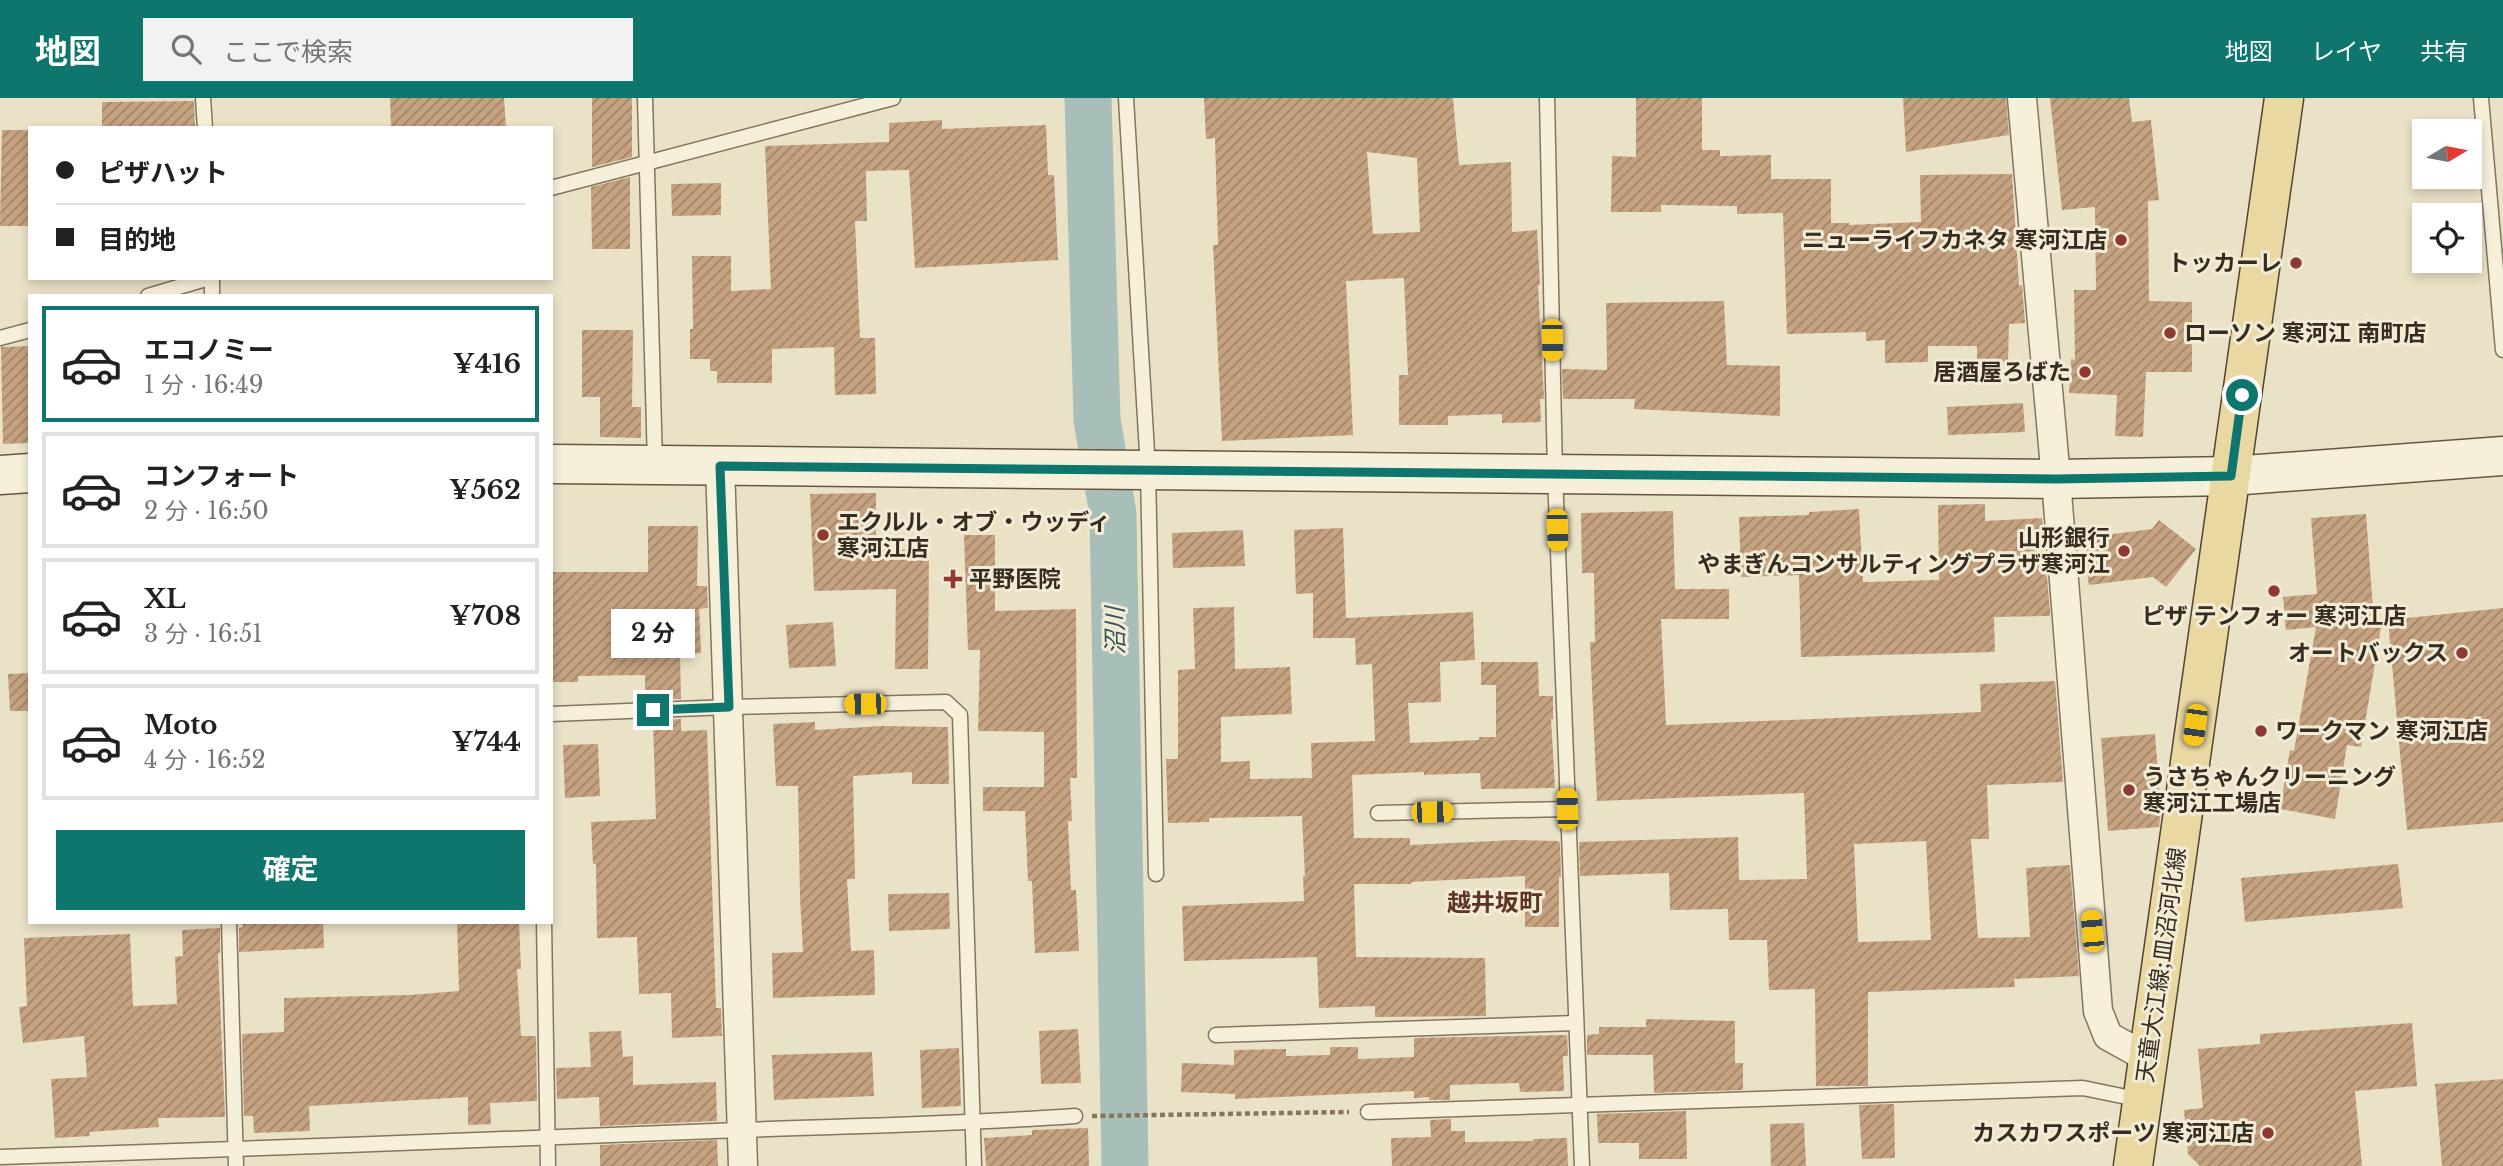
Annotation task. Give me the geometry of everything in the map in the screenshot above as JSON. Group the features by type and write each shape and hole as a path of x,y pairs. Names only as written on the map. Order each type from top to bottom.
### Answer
{"main road":[{"name":"天童大江線;皿沼河北線","path":"2133,1166 2284,98"}],"street":[{"path":"2022,98 2056,479 2098,1011 2108,1036 2148,1058"},
{"path":"553,464 2056,479 2231,476 2503,456"},
{"path":"720,466 743,1166"},
{"path":"0,475 28,473"}],"lane":[{"path":"204,98 205,126"},
{"path":"645,98 655,465"},
{"path":"553,187 893,98"},
{"path":"1126,98 1148,469 1156,874"},
{"path":"1547,98 1555,474 1582,1166"},
{"path":"2480,98 2503,349"},
{"path":"155,294 204,280"},
{"path":"0,338 28,331"},
{"path":"553,714 946,702 960,715 974,1166"},
{"path":"1378,813 1567,809"},
{"path":"229,924 236,1166"},
{"path":"544,924 548,1166"},
{"path":"1216,1035 1575,1023"},
{"path":"1368,1112 2083,1088 2142,1101"},
{"path":"0,1157 973,1123 1074,1116"}],"path":[{"path":"1074,1116 1368,1112"}],"building":[{"path":"390,98 504,98 506,126 391,126"},
{"path":"592,98 632,98 632,157 592,167"},
{"path":"1204,98 1453,98 1459,165 1511,162 1512,232 1537,230 1544,399 1540,399 1541,422 1502,423 1502,414 1448,416 1448,425 1399,425 1399,375 1408,375 1404,278 1346,281 1353,435 1222,441 1213,245 1218,245 1215,138 1206,139","holes":["1367,152 1417,158 1420,232 1373,234"]},
{"path":"1636,98 1702,98 1702,150 1720,150 1720,156 1771,155 1771,179 1831,179 1831,223 1849,225 1921,222 1920,175 2012,174 2019,286 2022,285 2025,323 2009,324 2008,362 1977,361 1977,346 1928,346 1928,362 1885,363 1885,340 1866,341 1866,332 1787,334 1783,213 1737,214 1737,206 1661,205 1661,212 1611,212 1612,156 1636,157"},
{"path":"1903,98 2006,98 2009,135 1906,152"},
{"path":"2050,98 2129,98 2132,122 2151,120 2159,200 2148,201 2149,301 2192,302 2192,372 2146,372 2143,437 2115,436 2117,395 2069,393 2071,359 2075,360 2074,290 2096,290 2095,207 2062,210"},
{"path":"194,101 195,126 102,126 102,102"},
{"path":"942,120 942,129 1046,125 1048,175 1054,175 1058,260 915,268 909,170 866,171 867,221 855,221 860,338 875,338 876,394 835,395 834,347 772,349 772,383 717,383 717,371 710,371 710,359 690,359 690,329 693,329 692,256 731,256 731,291 771,289 765,146 889,142 889,123"},
{"path":"2,130 28,130 28,226 0,226"},
{"path":"630,177 630,249 592,249 591,187"},
{"path":"721,183 721,215 672,216 671,184"},
{"path":"1724,301 1727,365 1780,366 1780,416 1634,409 1635,399 1563,399 1562,369 1607,370 1606,303"},
{"path":"582,330 633,330 632,407 641,407 641,438 600,437 600,397 582,397"},
{"path":"28,346 28,443 3,444 1,347"},
{"path":"2023,403 2025,432 1948,435 1947,407"},
{"path":"876,493 876,539 879,539 879,550 929,549 928,669 895,669 896,589 814,591 810,494"},
{"path":"1985,504 1985,521 2042,518 2050,612 2050,616 1994,617 1995,652 1801,657 1799,575 1741,577 1739,517 1809,515 1809,512 1859,509 1863,582 1939,580 1938,505"},
{"path":"1673,511 1675,589 1729,589 1729,619 1661,619 1666,725 1981,712 1980,684 2055,681 2063,782 1987,785 1989,839 1971,839 1978,938 2030,937 2026,868 2070,865 2079,976 2014,979 2015,987 1868,992 1868,1086 1816,1086 1815,989 1769,990 1767,940 1729,940 1728,909 1670,910 1669,873 1580,876 1579,842 1738,837 1739,880 1807,879 1804,793 1597,801 1590,642 1595,642 1594,573 1582,573 1581,513","holes":["1926,841 1931,940 1858,942 1854,844"]},
{"path":"2366,514 2374,622 2382,621 2361,747 2347,745 2335,819 2280,809 2290,750 2294,751 2316,627 2286,630 2283,597 2317,594 2311,518"},
{"path":"2159,520 2196,549 2166,587 2153,577 2089,585 2082,538 2152,529"},
{"path":"648,526 698,526 697,586 707,586 708,608 699,609 701,653 680,654 681,699 653,700 653,696 645,696 645,675 578,676 578,682 553,682 553,572 648,572"},
{"path":"1343,528 1346,618 1473,612 1475,660 1440,662 1441,702 1408,703 1410,743 1496,737 1496,685 1481,685 1481,662 1538,662 1539,696 1553,696 1551,719 1555,788 1481,789 1480,773 1352,775 1354,838 1410,838 1410,845 1515,840 1560,843 1559,927 1525,927 1525,876 1411,884 1354,884 1356,957 1485,958 1486,1016 1375,1017 1375,1006 1319,1008 1317,957 1184,961 1182,906 1304,901 1305,876 1302,816 1209,818 1209,822 1168,823 1166,759 1178,759 1178,670 1195,669 1193,608 1234,607 1235,669 1290,667 1292,714 1221,717 1221,762 1250,761 1250,779 1312,778 1311,743 1375,741 1372,664 1356,665 1355,638 1313,638 1313,593 1296,594 1294,530"},
{"path":"1243,530 1245,566 1173,568 1172,533"},
{"path":"964,535 995,535 995,611 1076,609 1077,778 1070,778 1072,821 1068,821 1071,890 1076,890 1079,951 1035,953 1025,811 983,811 983,787 1044,787 1044,732 978,731 980,650 968,650"},
{"path":"2503,608 2503,822 2407,830 2388,620"},
{"path":"833,622 836,666 789,668 786,625"},
{"path":"28,673 28,711 10,711 8,674"},
{"path":"681,719 681,731 707,730 716,1008 721,1008 722,1036 672,1038 671,993 639,994 637,937 597,938 596,864 593,864 591,822 656,819 653,720"},
{"path":"815,722 815,730 883,726 948,727 949,784 912,784 912,772 853,776 855,879 847,879 851,951 874,950 875,995 773,998 772,953 803,952 798,786 776,786 773,724"},
{"path":"2155,734 2161,811 2159,827 2108,831 2101,738"},
{"path":"598,744 600,796 565,798 563,745"},
{"path":"2398,864 2403,908 2245,922 2241,878"},
{"path":"949,893 950,929 889,931 888,894"},
{"path":"242,924 323,924 324,948 239,952 239,928 243,927"},
{"path":"457,924 519,924 521,969 517,969 521,1036 536,1036 537,1101 490,1103 491,1124 468,1125 468,1097 309,1106 310,1131 254,1133 253,1116 244,1116 242,1034 284,1032 284,998 459,991"},
{"path":"220,928 218,953 225,1117 158,1118 159,1127 89,1132 90,1136 55,1138 51,1079 87,1077 84,1036 23,1043 19,1007 27,1006 24,938 130,934 133,1006 177,1004 175,957 183,956 182,930"},
{"path":"1646,1019 1735,1021 1735,1063 1743,1063 1743,1090 1654,1093 1653,1055 1587,1055 1587,1035 1599,1034 1599,1027 1646,1027"},
{"path":"2412,1023 2417,1086 2355,1091 2362,1166 2200,1166 2188,1154 2184,1110 2203,1108 2198,1049 2260,1044 2260,1034"},
{"path":"1078,1029 1081,1083 1041,1084 1039,1031"},
{"path":"621,1031 623,1057 633,1056 633,1085 716,1082 717,1121 600,1126 599,1097 557,1099 556,1068 591,1067 589,1032"},
{"path":"1567,1035 1568,1056 1563,1056 1564,1091 1520,1092 1519,1083 1450,1085 1450,1100 1414,1098 1414,1091 1235,1099 1235,1094 1181,1092 1182,1063 1234,1065 1234,1050 1286,1049 1286,1056 1330,1055 1330,1047 1358,1047 1358,1059 1414,1057 1414,1038"},
{"path":"959,1048 961,1106 922,1108 920,1050"},
{"path":"872,1052 874,1096 774,1100 772,1055"},
{"path":"2503,1079 2503,1166 2442,1166 2435,1084"},
{"path":"1894,1104 1895,1158 1862,1159 1859,1105"},
{"path":"1686,1111 1687,1159 1639,1159 1639,1143 1598,1143 1597,1114"},
{"path":"1451,1119 1451,1131 1465,1131 1465,1142 1567,1138 1568,1166 1392,1166 1391,1138 1431,1137 1430,1120"},
{"path":"1804,1123 1806,1166 1771,1166 1770,1124"},
{"path":"1088,1128 1089,1166 986,1166 984,1138 1032,1135 1032,1130"},
{"path":"717,1140 718,1166 600,1166 600,1145"}],"waterway":[{"name":"沼川","path":"1088,98 1097,420 1113,514 1125,1166"}],"place":[{"name":"ニューライフカネタ 寒河江店","path":"2121,240"},
{"name":"トッカーレ","path":"2296,263"},
{"name":"ローソン 寒河江 南町店","path":"2170,333"},
{"name":"居酒屋ろばた","path":"2085,372"},
{"name":"エクルル・オブ・ウッディ 寒河江店","path":"823,535"},
{"name":"山形銀行 やまぎんコンサルティングプラザ寒河江","path":"2124,551"},
{"name":"平野医院","path":"953,579"},
{"name":"ピザ テンフォー 寒河江店","path":"2274,591"},
{"name":"オートバックス","path":"2462,653"},
{"name":"ワークマン 寒河江店","path":"2261,731"},
{"name":"うさちゃんクリーニング 寒河江工場店","path":"2129,790"},
{"name":"カスカワスポーツ 寒河江店","path":"2268,1133"}],"district":[{"name":"越井坂町","path":"1495,902"}],"route":[{"path":"653,710 729,707 720,466 2056,479 2231,476 2242,395"}]}
